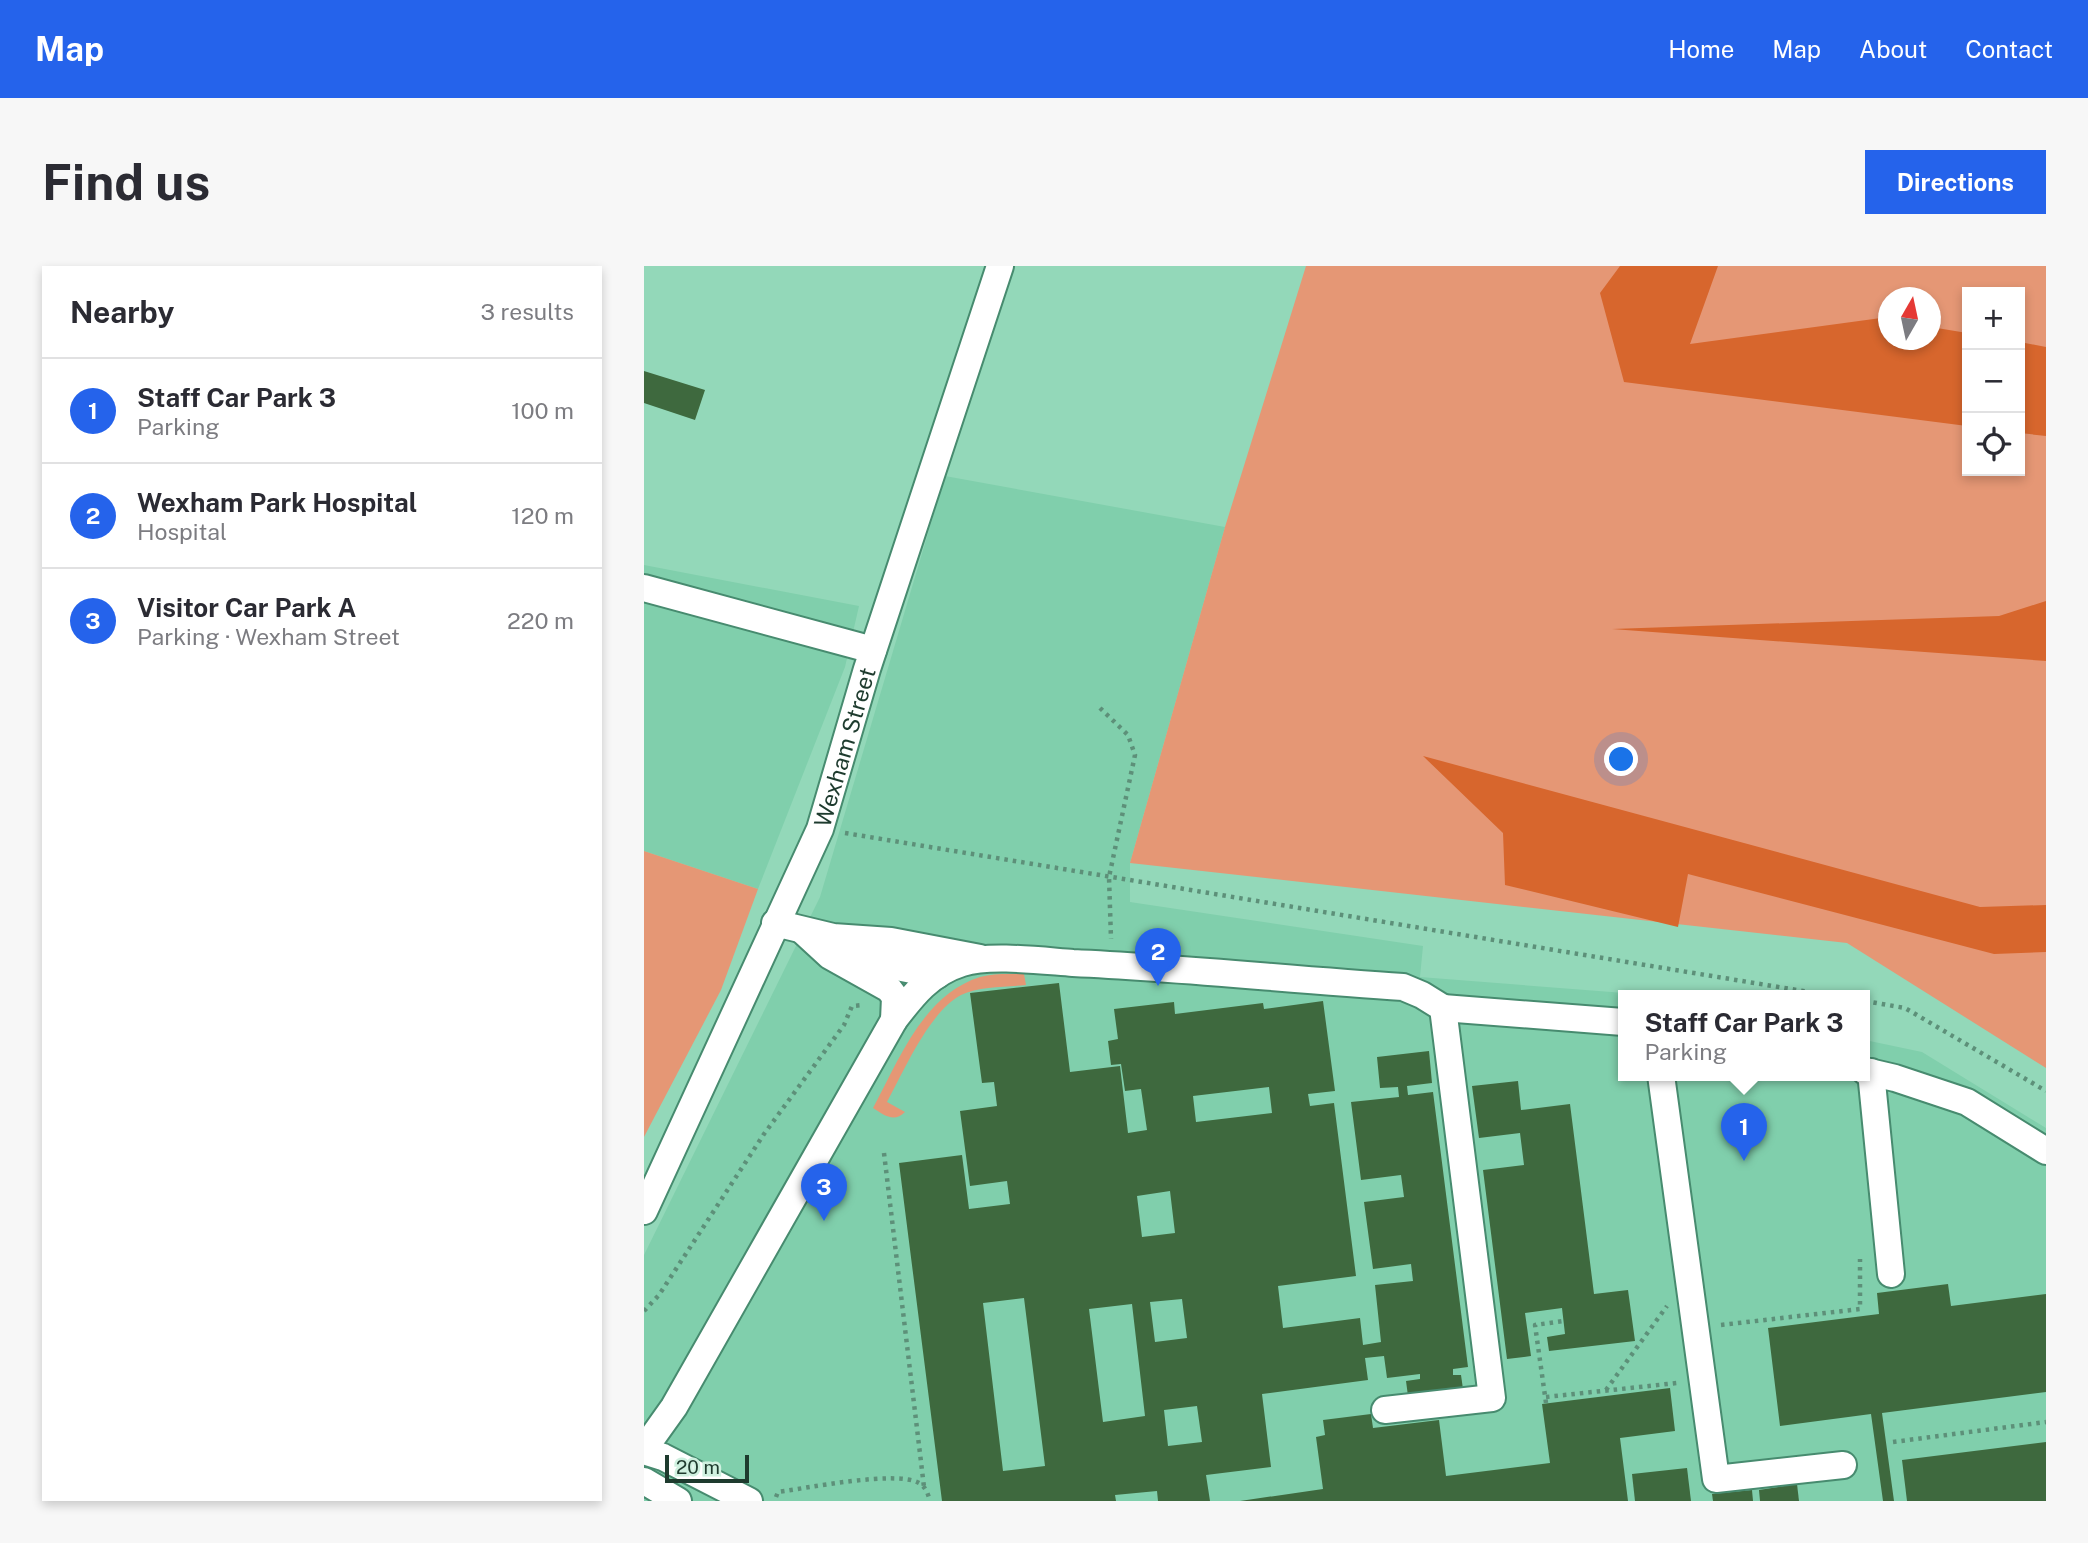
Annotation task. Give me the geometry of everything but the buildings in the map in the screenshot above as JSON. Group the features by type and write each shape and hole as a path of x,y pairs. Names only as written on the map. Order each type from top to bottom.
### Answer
{"street":[{"name":"Wexham Street","path":"644,1211 820,829 873,650 1000,266"},
{"path":"644,588 873,650"},
{"path":"749,1501 644,1450 651,1431 674,1407 891,1011 895,997 889,989 816,944 775,923"},
{"path":"816,944 833,937 891,940 988,960"},
{"path":"816,944 852,949 902,968 937,975"},
{"path":"891,1011 922,984 937,975 963,962 988,960 1112,965 1403,987 1443,1008 1618,1022"},
{"path":"1385,1410 1492,1398 1443,1008"},
{"path":"1870,1072 1967,1102 2046,1151"},
{"path":"1662,1081 1716,1479 1843,1465"},
{"path":"1869,1081 1891,1274"},
{"path":"644,1481 678,1501"},
{"path":"644,1493 667,1501"}],"path":[{"path":"1100,708 1128,735 1135,755 1110,877 1112,965"},
{"path":"820,829 1797,990"},
{"path":"1870,1002 1905,1008 2046,1091"},
{"path":"644,1311 659,1295 764,1134 844,1025 852,1006 891,1011"},
{"path":"884,1153 924,1487 930,1501"},
{"path":"1696,1328 1860,1309 1860,1256 1864,1250 1888,1244"},
{"path":"1606,1391 1671,1300 1692,1297"},
{"path":"1563,1321 1535,1325 1546,1400 1703,1380"},
{"path":"1893,1442 2046,1422"},
{"path":"773,1501 778,1492 896,1477 912,1480 924,1487"}],"shaded area":[{"path":"1306,266 2046,266 2046,1068 1847,943 1130,863 1225,527"},
{"path":"1620,266 1718,266 1690,344 1878,318 1878,350 1941,350 1941,329 1962,332 1962,425 1624,382 1600,293"},
{"path":"2025,343 2046,347 2046,436 2025,434"},
{"path":"945,476 1225,527 1130,863 1130,902 1423,946 1420,977 1618,992 1618,1081 1870,1081 1870,1041 1922,1052 2046,1128 2046,1501 644,1501 644,1255 820,897"},
{"path":"644,565 859,606 845,667 758,889 644,851"},
{"path":"2046,601 2046,661 1612,629 1999,616"},
{"path":"1423,756 1980,907 2046,905 2046,952 1994,954 1688,874 1678,927 1505,885 1503,833"},
{"path":"644,851 758,889 721,990 644,1137"},
{"path":"1024,974 1026,985 976,990 949,1003 918,1043 887,1102 905,1112 893,1117 873,1108 915,1031 943,998 980,977"}],"place":[{"name":"Wexham Park Hospital","path":"1158,986"},
{"name":"Staff Car Park 3","path":"1744,1161"},
{"name":"Visitor Car Park A","path":"824,1221"}]}
